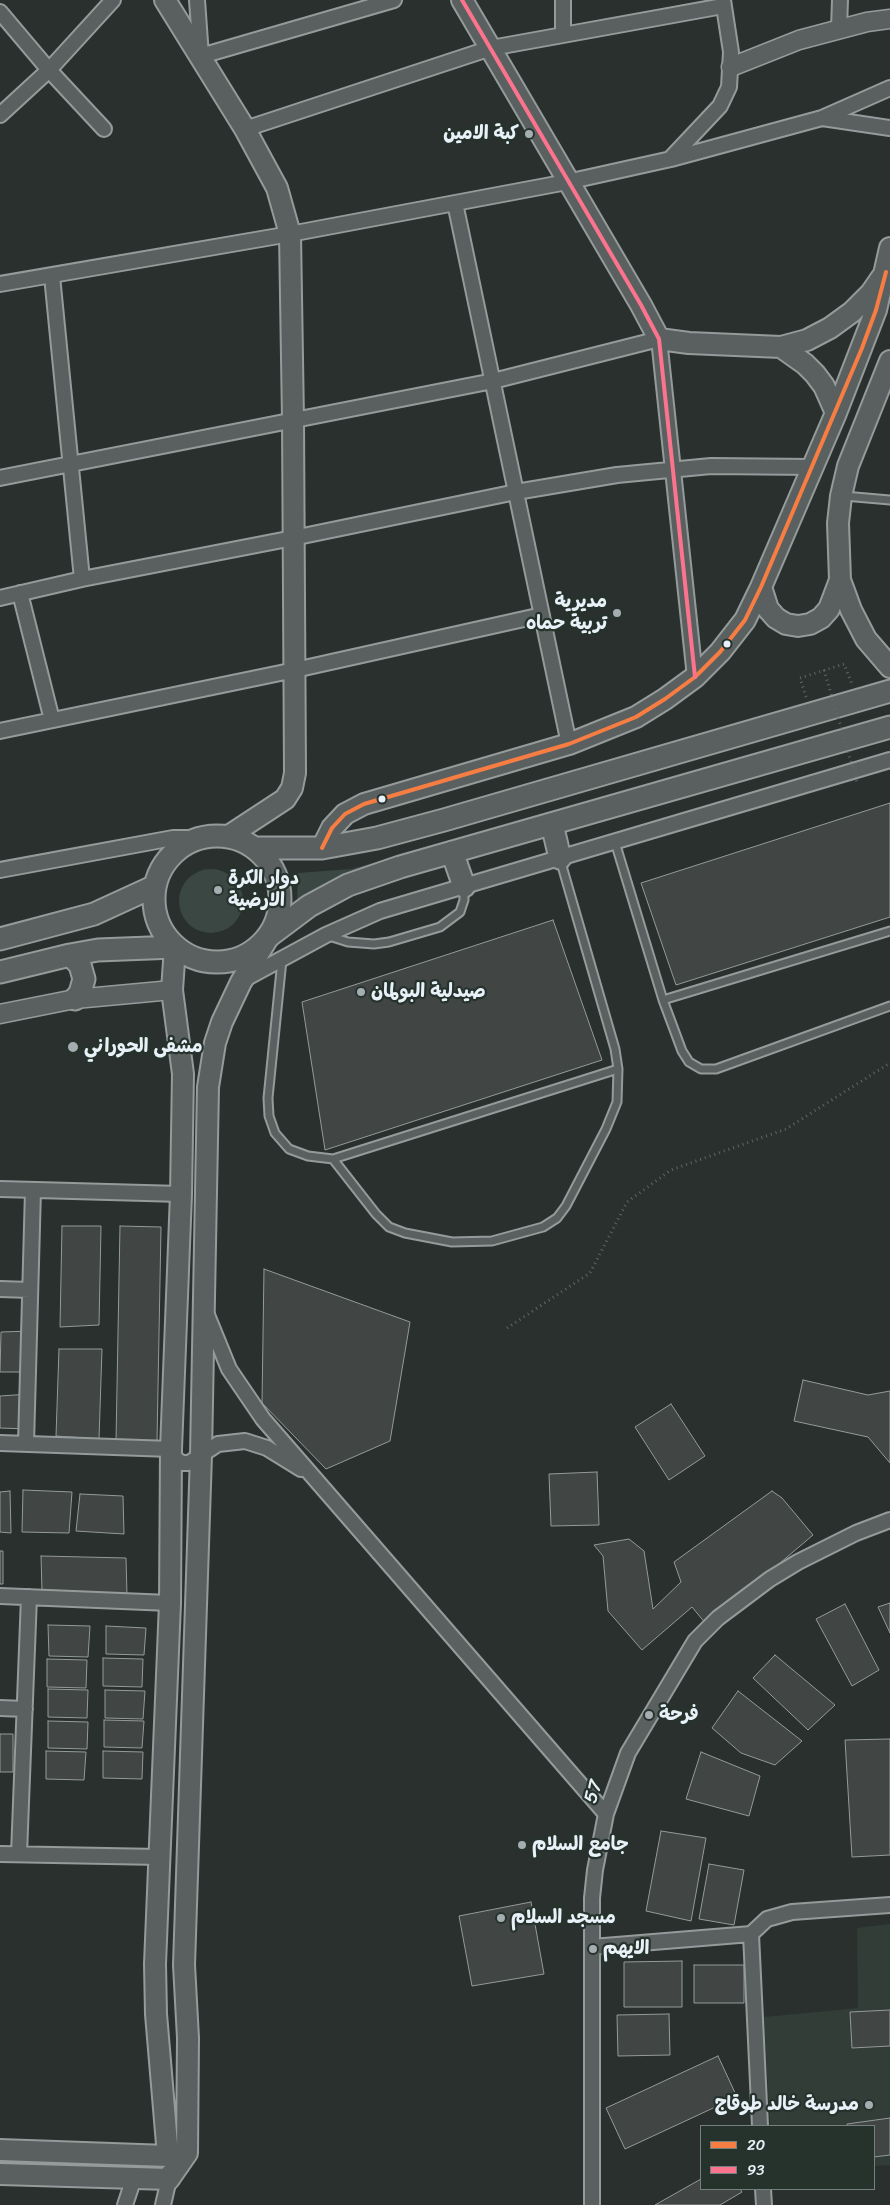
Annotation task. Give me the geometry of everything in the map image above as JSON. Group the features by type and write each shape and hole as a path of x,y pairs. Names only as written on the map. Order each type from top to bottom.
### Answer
{"main road":[{"path":"165,0 245,129 277,188 290,234 295,773 292,788 285,798 273,808 227,837"},
{"path":"462,0 567,182 641,305 658,339 781,347 806,340 830,328 852,312 871,293 886,271"},
{"path":"322,848 332,828 345,814 364,804 569,744 636,717 695,677 720,652 745,620 761,587 836,412 876,310 890,248"},
{"path":"781,347 805,364 815,374 828,392 836,412"},
{"path":"890,362 848,466 841,496 838,523 840,580 851,610 866,639 890,668"},
{"path":"761,587 768,609 776,618 786,624 798,626 816,621 829,610 840,580"},
{"path":"254,848 322,848 377,838 890,691"},
{"path":"0,2174 170,2179 186,2153 188,2038 184,1965 200,1455 208,1087 215,1043 222,1022 241,982 269,936 278,918 281,899 278,880 268,862 254,848 241,840 214,836 200,838 184,845 171,856 160,870 155,886 153,903 157,919 164,934 175,947 193,958 214,963 235,960 254,951 269,936 309,906 348,885 452,852 890,727"},
{"path":"552,824 560,858"},
{"path":"452,852 464,886"},
{"path":"0,939 94,914 155,886"},
{"path":"0,972 98,950 175,947"},
{"path":"0,2150 168,2156 156,2014 154,1964 170,1603 171,1449 182,1194 183,1074 172,990 175,947"},
{"path":"70,955 80,965 84,979 80,993 75,999"}],"street":[{"path":"0,115 49,70 113,0"},
{"path":"197,0 201,56 394,0"},
{"path":"563,0 564,35"},
{"path":"839,29 840,0"},
{"path":"245,129 491,48 723,3 731,52 729,86 720,106 671,159"},
{"path":"0,12 49,70 104,129"},
{"path":"731,67 799,40 839,29 890,19"},
{"path":"0,284 290,234 567,182 671,159 822,118 890,88"},
{"path":"822,118 890,128"},
{"path":"455,203 569,744"},
{"path":"52,276 82,579"},
{"path":"0,478 493,381 658,339 695,677"},
{"path":"0,598 82,579 516,492 617,475 673,468 711,466 812,467"},
{"path":"20,593 52,720"},
{"path":"0,731 295,670 542,615"},
{"path":"241,982 326,935 380,911 890,760"},
{"path":"0,870 173,838 200,838"},
{"path":"0,1014 75,999 172,990"},
{"path":"0,1189 182,1194"},
{"path":"26,1444 34,1190"},
{"path":"0,1289 30,1290"},
{"path":"204,1307 220,1351 239,1386 263,1420 606,1814"},
{"path":"0,1443 171,1449 176,1459 182,1463 196,1460 200,1455 218,1444 245,1441 267,1448 315,1479"},
{"name":"57","path":"592,2205 592,1898 594,1870 606,1814 628,1753 695,1641 744,1598 798,1562 856,1533 890,1520"},
{"path":"0,1596 170,1603"},
{"path":"19,1854 29,1597"},
{"path":"0,1708 25,1709"},
{"path":"0,1854 160,1857"},
{"path":"592,1947 751,1934 767,1919 792,1912 890,1905"},
{"path":"751,1934 760,2125"},
{"path":"163,2205 170,2179 168,2156"},
{"path":"125,2205 134,2178"},
{"path":"763,2190 764,2205"}],"lane":[{"path":"841,496 890,500"},
{"path":"615,842 663,1000 682,1051 689,1062 701,1068 716,1068 890,1006"},
{"path":"333,1159 376,1214 389,1226 405,1233 452,1242 473,1243 492,1241 543,1227 557,1218 566,1206 606,1129 617,1102 618,1069 616,1049 560,858"},
{"path":"326,935 348,942 374,944 389,942 440,927 460,912 464,900 464,886"},
{"path":"663,1000 890,931"},
{"path":"282,960 268,1098 269,1116 275,1133 289,1149 308,1156 333,1159 618,1069"}],"path":[{"path":"800,678 844,664"},
{"path":"824,670 857,782"},
{"path":"507,1328 590,1273 627,1202 671,1170 786,1129 890,1063"}],"shaded area":[{"path":"759,755 350,881 297,901 298,873 351,869"},
{"path":"205,869 217,869 234,878 241,889 243,901 241,913 234,924 217,933 205,933 193,928 184,919 179,907 179,895 184,883 193,874"},
{"path":"890,1924 890,2165 875,2166 875,2125 770,2125 764,2017 858,2008 857,1928"}],"building":[{"path":"890,803 890,917 676,985 641,883"},
{"path":"553,920 602,1060 325,1150 302,1002"},
{"path":"62,1226 101,1226 99,1325 60,1327"},
{"path":"120,1226 161,1227 157,1441 116,1441"},
{"path":"264,1269 410,1322 390,1441 326,1469 262,1403"},
{"path":"32,1331 33,1372 0,1372 1,1332"},
{"path":"59,1349 102,1349 99,1439 56,1436"},
{"path":"803,1380 868,1395 890,1391 890,1463 868,1437 794,1421"},
{"path":"30,1394 28,1429 0,1428 0,1396"},
{"path":"671,1404 705,1456 669,1480 635,1427"},
{"path":"597,1472 599,1525 551,1526 549,1474"},
{"path":"23,1490 72,1492 69,1533 22,1532"},
{"path":"10,1491 11,1533 0,1532 0,1492"},
{"path":"772,1491 782,1498 813,1535 707,1625 692,1607 642,1650 608,1611 603,1556 594,1545 629,1539 644,1551 653,1609 681,1582 674,1562"},
{"path":"80,1494 123,1496 124,1534 76,1531"},
{"path":"0,1551 3,1551 3,1584 0,1584"},
{"path":"41,1556 126,1558 127,1595 42,1591"},
{"path":"890,1603 890,1633 878,1607"},
{"path":"845,1604 879,1670 852,1686 816,1619"},
{"path":"48,1625 90,1626 88,1657 49,1656"},
{"path":"106,1626 146,1628 144,1655 106,1654"},
{"path":"775,1655 835,1705 808,1730 753,1678"},
{"path":"103,1658 143,1659 142,1687 103,1686"},
{"path":"47,1659 87,1660 86,1688 47,1687"},
{"path":"48,1689 88,1690 87,1718 48,1717"},
{"path":"105,1690 145,1691 143,1719 105,1718"},
{"path":"738,1691 802,1741 775,1765 741,1753 712,1728"},
{"path":"104,1720 144,1721 142,1748 104,1747"},
{"path":"48,1721 88,1722 87,1749 48,1748"},
{"path":"0,1734 13,1734 13,1772 0,1772"},
{"path":"890,1739 890,1855 852,1857 845,1740"},
{"path":"46,1751 86,1752 84,1780 46,1779"},
{"path":"103,1751 143,1752 142,1779 103,1778"},
{"path":"701,1752 760,1776 749,1816 686,1799"},
{"path":"661,1831 706,1838 691,1921 646,1911"},
{"path":"709,1864 744,1870 734,1925 699,1919"},
{"path":"531,1902 544,1974 472,1986 459,1916"},
{"path":"682,1961 682,2007 624,2007 624,1962"},
{"path":"694,1965 744,1965 744,2003 694,2003"},
{"path":"890,2010 890,2046 852,2048 850,2012"},
{"path":"669,2014 670,2055 618,2056 617,2015"},
{"path":"718,2056 737,2097 625,2149 606,2108"},
{"path":"890,2118 890,2155 875,2157 875,2125 847,2124"},
{"path":"700,2180 700,2190 741,2190 742,2192 720,2205 655,2205"}],"transit line":[{"name":"93","path":"462,0 641,305 659,339 695,677"},
{"name":"20","path":"322,848 332,828 345,814 364,804 569,744 636,717 695,677 720,652 745,620 761,587 862,348 876,310 886,272"}],"place":[{"name":"كبة الامين","path":"529,134"},
{"name":"مديرية تربية حماه","path":"617,613"},
{"name":"دوار الكرة الارضية","path":"218,890"},
{"name":"صيدلية البولمان","path":"361,992"},
{"name":"مشفى الحوراني","path":"73,1047"},
{"name":"فرحة","path":"649,1715"},
{"name":"جامع السلام","path":"522,1845"},
{"name":"مسجد السلام","path":"501,1918"},
{"name":"الايهم","path":"593,1949"},
{"name":"مدرسة خالد طوقاج","path":"869,2105"}]}
